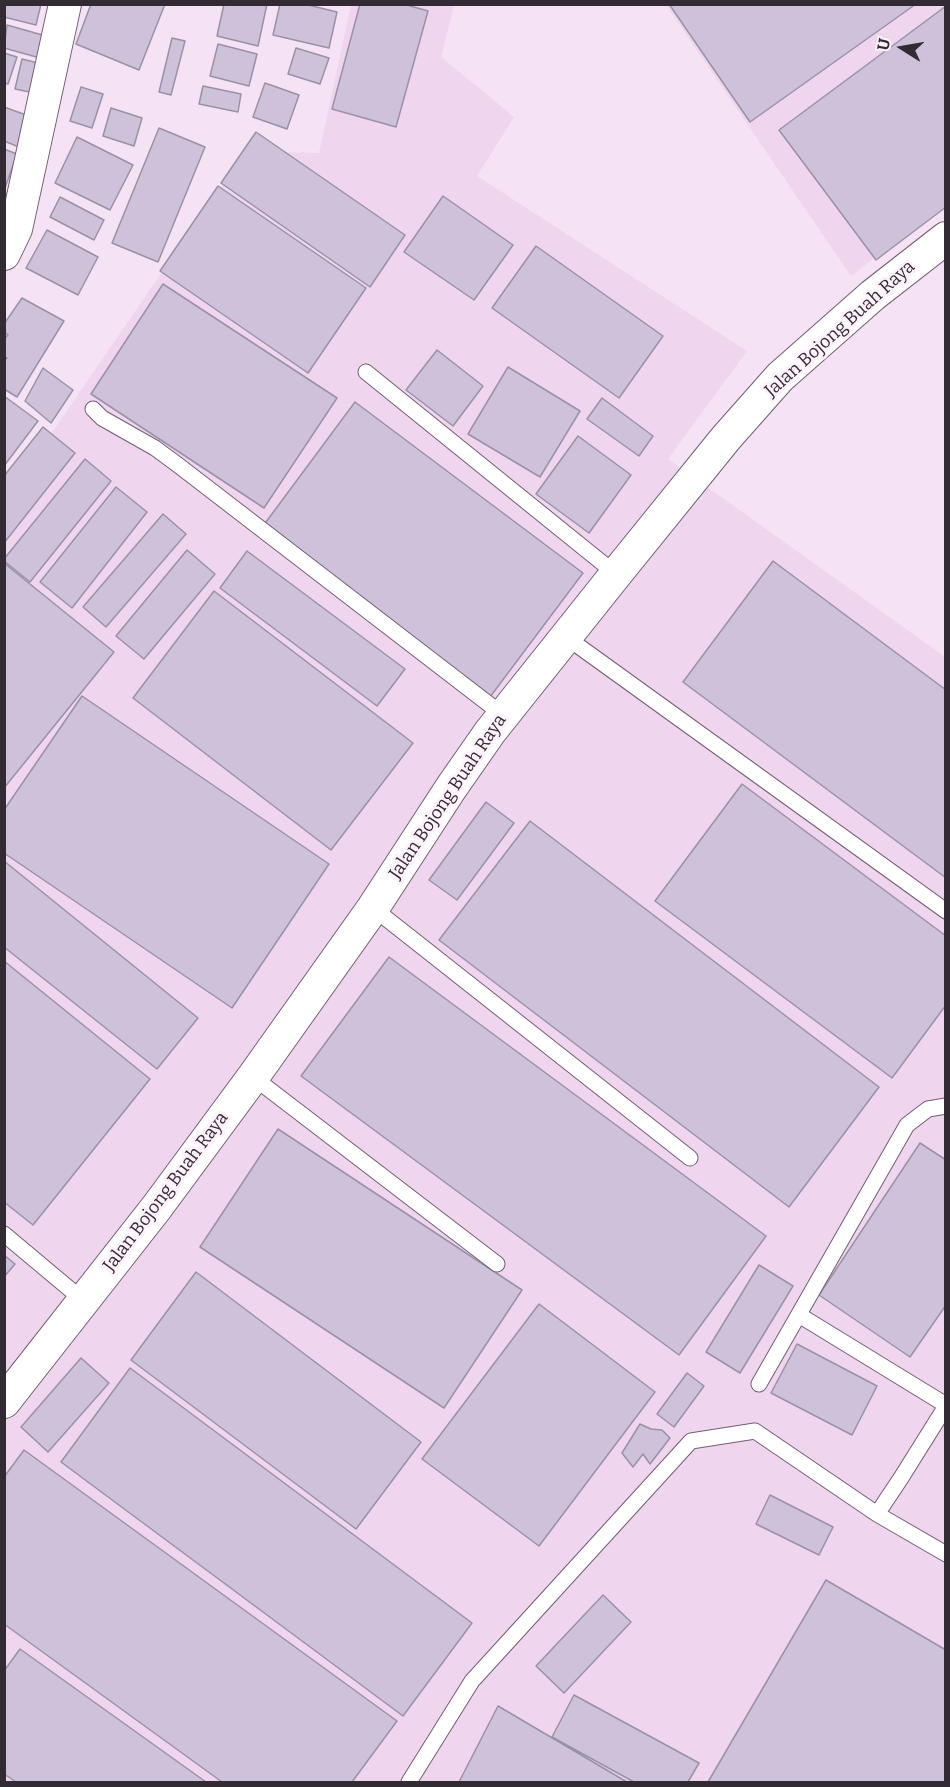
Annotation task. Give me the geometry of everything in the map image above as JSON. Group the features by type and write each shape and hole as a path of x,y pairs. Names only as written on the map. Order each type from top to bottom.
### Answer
{"street":[{"path":"4,254 16,229 65,4"},
{"name":"Jalan Bojong Buah Raya","path":"4,1402 84,1301 253,1077 373,908 451,788 503,715 616,574 726,438 780,377 873,295 945,238"}],"lane":[{"path":"366,372 616,574"},
{"path":"93,409 102,418 155,448 178,465 503,715"},
{"path":"566,637 945,911"},
{"path":"373,908 690,1158"},
{"path":"253,1077 497,1264"},
{"path":"759,1384 908,1125 928,1109 945,1106"},
{"path":"4,1234 84,1301"},
{"path":"799,1315 945,1405 902,1478 877,1514"},
{"path":"409,1782 472,1681 691,1441 755,1431 877,1514 945,1554"}],"shaded area":[{"path":"351,5 454,5 441,57 514,117 477,176 747,351 668,459 945,657 945,1782 5,1782 5,501 245,151 319,153"},
{"path":"666,5 945,5 945,203 851,276"}],"building":[{"path":"4,4 41,4 36,25 4,17"},
{"path":"91,4 165,4 139,70 76,44"},
{"path":"224,4 267,4 258,46 217,36"},
{"path":"280,4 304,4 337,12 329,48 273,35"},
{"path":"360,4 403,4 428,11 396,127 332,109"},
{"path":"669,4 916,4 750,122"},
{"path":"946,6 946,207 876,260 779,130"},
{"path":"7,25 46,36 40,58 4,48"},
{"path":"172,38 185,41 171,95 159,92"},
{"path":"218,44 257,54 249,86 210,76"},
{"path":"296,48 329,58 320,84 288,74"},
{"path":"4,53 17,57 8,84 4,83"},
{"path":"22,59 46,65 39,94 15,89"},
{"path":"265,83 299,95 287,129 253,117"},
{"path":"203,86 241,94 238,112 199,104"},
{"path":"81,87 103,94 92,128 70,121"},
{"path":"4,107 29,116 19,147 4,141"},
{"path":"111,108 142,118 134,146 103,136"},
{"path":"159,128 205,147 158,262 112,243"},
{"path":"256,132 405,235 370,287 221,183"},
{"path":"77,137 133,165 110,210 55,183"},
{"path":"4,149 17,154 5,188 4,187"},
{"path":"218,186 366,288 308,373 160,271"},
{"path":"443,196 513,245 474,300 404,252"},
{"path":"60,197 104,220 94,240 50,217"},
{"path":"47,230 98,257 78,295 26,268"},
{"path":"536,246 663,336 619,398 492,308"},
{"path":"163,284 337,398 264,508 91,394"},
{"path":"22,298 64,321 17,397 4,389 4,361 7,358 4,357 4,339 8,335 4,332 4,324"},
{"path":"437,350 483,386 453,426 406,390"},
{"path":"508,367 580,411 540,477 468,434"},
{"path":"43,368 73,390 51,423 25,401"},
{"path":"4,396 38,421 4,466"},
{"path":"602,398 653,436 639,456 587,419"},
{"path":"355,402 583,573 490,697 263,526"},
{"path":"43,427 75,453 4,543 4,476"},
{"path":"578,436 631,475 589,533 536,494"},
{"path":"85,459 111,481 30,582 4,559"},
{"path":"116,487 147,512 72,608 40,582"},
{"path":"163,514 186,534 106,627 83,607"},
{"path":"187,550 215,574 144,659 116,636"},
{"path":"247,551 405,669 377,706 220,588"},
{"path":"773,561 946,690 946,878 683,682"},
{"path":"4,563 114,652 4,788"},
{"path":"214,591 413,743 331,850 133,698"},
{"path":"82,696 329,864 232,1008 4,853 4,810"},
{"path":"742,784 946,936 946,1005 892,1078 655,901"},
{"path":"486,802 514,823 457,900 429,880"},
{"path":"530,821 879,1087 789,1207 439,940"},
{"path":"4,861 198,1018 157,1069 4,947"},
{"path":"389,957 766,1236 679,1355 301,1076"},
{"path":"4,961 150,1079 33,1225 4,1202"},
{"path":"278,1129 522,1290 444,1408 200,1247"},
{"path":"920,1143 946,1160 946,1305 910,1357 819,1295"},
{"path":"4,1255 15,1264 4,1277"},
{"path":"759,1265 793,1286 740,1373 706,1352"},
{"path":"196,1272 421,1442 356,1529 131,1360"},
{"path":"539,1304 655,1392 539,1546 422,1459"},
{"path":"797,1344 877,1386 852,1435 771,1393"},
{"path":"81,1358 109,1383 48,1452 21,1427"},
{"path":"130,1368 472,1623 403,1716 61,1462"},
{"path":"687,1373 704,1386 674,1427 657,1414"},
{"path":"640,1424 651,1429 662,1430 670,1438 650,1464 643,1454 633,1467 622,1453"},
{"path":"24,1450 397,1721 352,1782 222,1782 4,1624 4,1477"},
{"path":"770,1495 833,1527 819,1555 756,1524"},
{"path":"826,1580 946,1650 946,1782 708,1782"},
{"path":"603,1595 631,1622 564,1693 536,1666"},
{"path":"20,1649 206,1782 16,1782 4,1774 4,1671"},
{"path":"574,1695 699,1763 688,1782 634,1782 552,1737"},
{"path":"498,1706 627,1782 459,1782"}]}
